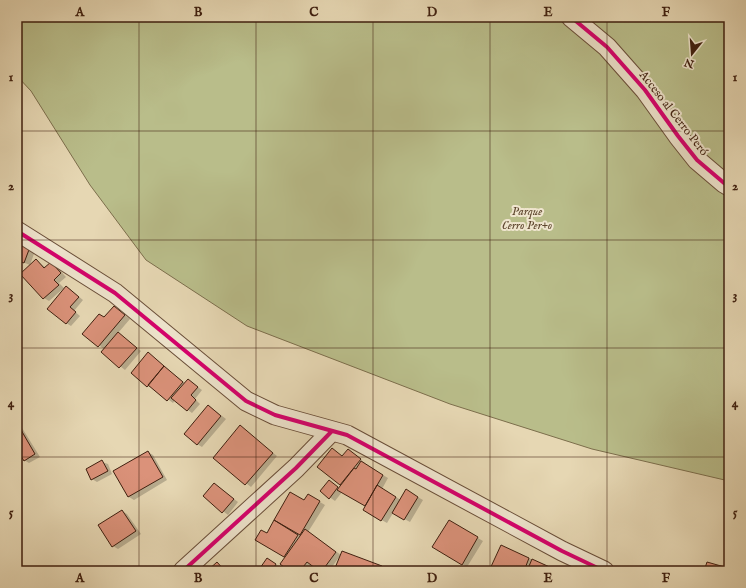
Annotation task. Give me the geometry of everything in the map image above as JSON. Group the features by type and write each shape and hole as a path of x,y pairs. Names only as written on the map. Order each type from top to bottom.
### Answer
{"street":[{"name":"Acceso al Cerro Peró","path":"570,17 607,47 645,90 697,160 729,186"},
{"path":"17,231 115,293 246,401 275,415 347,435 562,551 604,571"},
{"path":"184,571 296,468 332,431"}],"green space":[{"name":"Parque Cerro Per+o","path":"17,17 729,17 729,481 592,449 450,404 247,326 146,260 90,185 31,91 17,76"}],"building":[{"path":"17,242 30,247 24,263 17,260"},
{"path":"36,259 44,268 51,262 61,273 54,280 59,285 43,299 20,274"},
{"path":"66,286 79,297 70,307 76,312 66,324 47,309"},
{"path":"114,306 125,315 98,347 82,334 99,314 104,317"},
{"path":"118,332 137,348 119,368 101,352"},
{"path":"148,352 164,366 147,387 131,373"},
{"path":"164,366 183,382 167,401 148,385"},
{"path":"188,379 198,387 191,395 196,400 187,411 171,398"},
{"path":"208,405 221,416 197,445 184,434"},
{"path":"17,423 35,454 24,461 17,450"},
{"path":"240,425 273,453 245,485 213,458"},
{"path":"332,448 342,456 348,449 361,459 340,485 317,467"},
{"path":"148,451 163,477 128,497 113,471"},
{"path":"102,460 108,471 91,480 86,469"},
{"path":"361,461 383,475 365,506 337,490 354,468 356,469"},
{"path":"329,480 338,487 329,499 320,491"},
{"path":"214,483 234,499 222,513 203,496"},
{"path":"377,485 396,497 381,521 363,510"},
{"path":"406,489 418,497 404,520 392,513"},
{"path":"290,492 304,500 308,494 320,501 300,535 274,520"},
{"path":"122,510 136,531 112,547 98,525"},
{"path":"274,520 298,535 284,557 255,540 261,530 267,533"},
{"path":"449,520 478,537 462,565 432,547"},
{"path":"305,529 336,552 322,571 319,571 307,562 300,571 289,571 280,564"},
{"path":"501,545 529,558 524,571 489,571"},
{"path":"342,551 382,566 380,571 343,571 335,568"},
{"path":"267,558 276,564 272,571 258,571"},
{"path":"532,559 554,569 553,571 527,571"},
{"path":"217,562 225,571 207,571"},
{"path":"707,562 728,568 729,566 729,571 704,571"}],"cycle path":[{"path":"571,17 607,47 645,90 697,160 729,186"},
{"path":"17,231 115,293 246,401 275,415 347,435 562,551 604,571"},
{"path":"183,571 296,468 332,431"}]}
